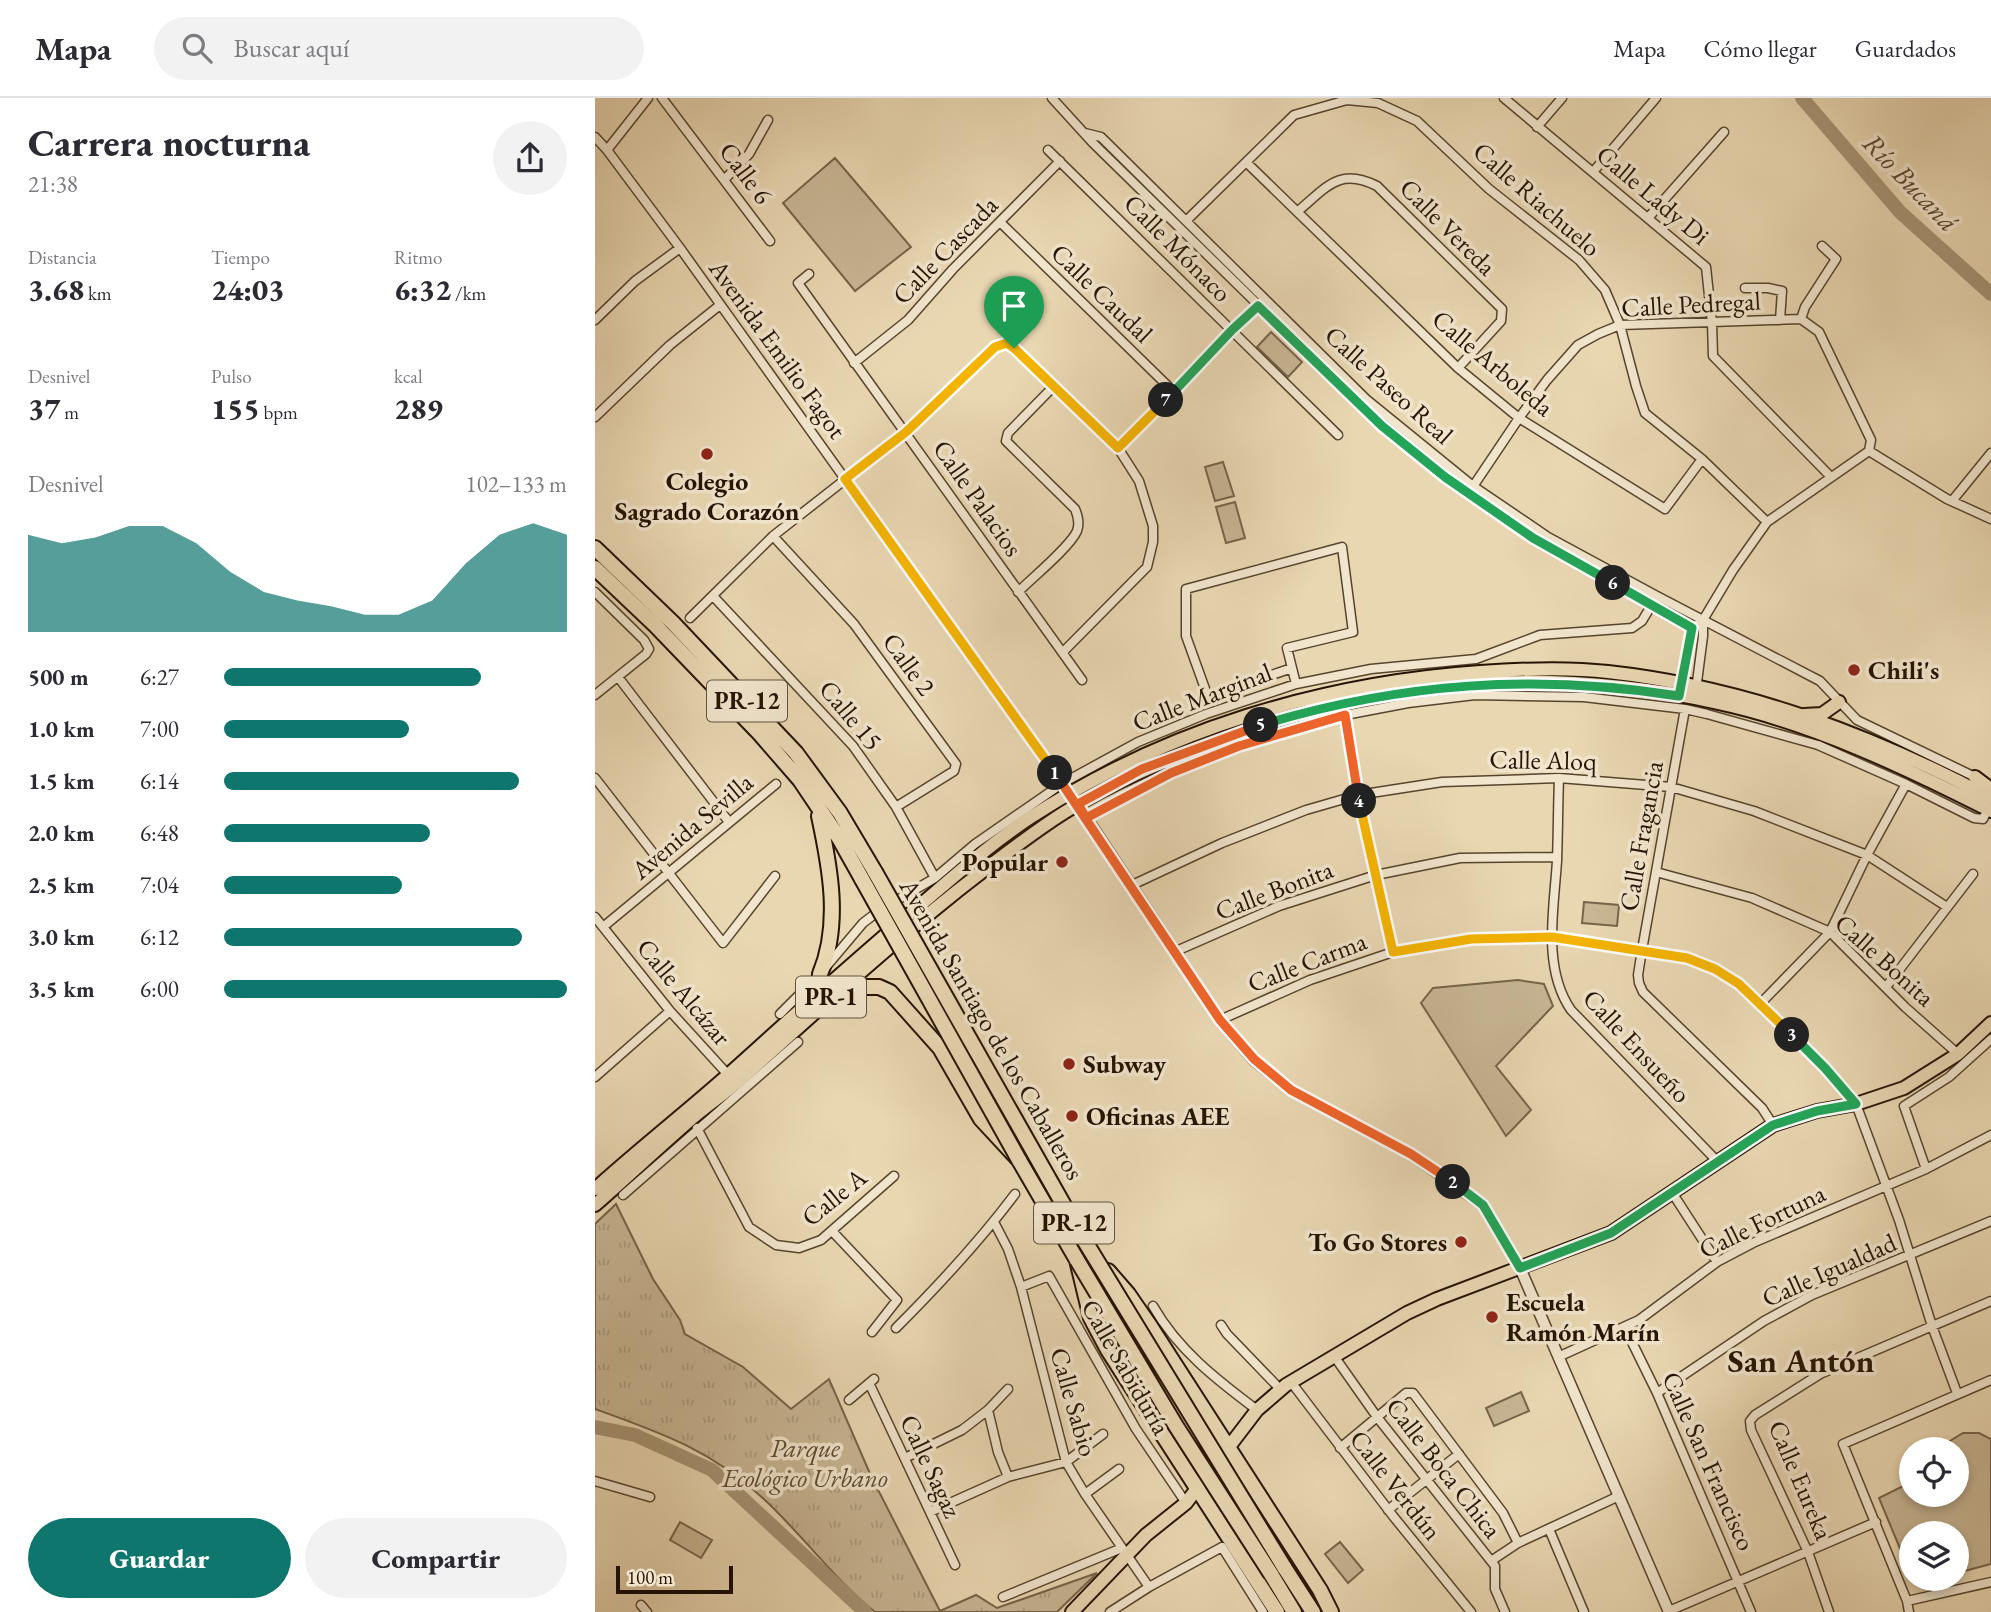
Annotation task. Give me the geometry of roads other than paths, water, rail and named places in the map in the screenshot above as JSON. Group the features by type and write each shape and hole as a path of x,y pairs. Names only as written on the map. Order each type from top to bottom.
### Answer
{"highway":[{"name":"Avenida Santiago de los Caballeros","path":"595,548 673,623 787,743 840,813 869,876 1019,1160 1077,1260 1176,1426 1278,1571 1313,1612"},
{"name":"Avenida Santiago de los Caballeros","path":"595,568 655,625 760,734 815,801 869,876 1278,1571 1294,1612"},
{"path":"815,801 827,850 830,890 831,933 827,957 820,974"},
{"path":"861,987 879,987 890,992 940,1048 981,1119 1019,1160"},
{"path":"1091,1251 1128,1294 1320,1590 1331,1612"},
{"path":"1077,1260 1091,1318 1197,1491 1277,1612"}],"main road":[{"name":"PR-1","path":"595,1205 878,956 997,859 1070,793 1250,729 1331,705 1455,686 1546,683 1680,690 1752,699 1859,735 1990,806"},
{"name":"PR-1","path":"1695,692 1813,731 1990,806"},
{"path":"1804,715 1822,714 1839,702"},
{"path":"1975,777 1991,789"},
{"path":"1072,1612 1124,1552 1186,1503 1257,1410 1286,1386 1437,1299 1611,1233 1773,1125 1817,1111 1856,1104 1904,1088 1958,1054 1989,1028"},
{"name":"PR-1","path":"595,1189 735,1083"}],"street":[{"path":"607,150 648,98"},
{"name":"Calle 6","path":"662,98 770,241"},
{"name":"Calle Paseo Real","path":"1052,98 1085,133 1262,302"},
{"name":"Calle Lady Di","path":"1504,98 1706,267 1713,356 1831,477"},
{"path":"1537,127 1562,98"},
{"path":"1593,172 1656,98"},
{"name":"Calle Riachuelo","path":"1186,221 1294,115 1328,101 1347,100 1378,103 1417,121 1489,189 1579,260 1605,290 1620,325 1645,413 1702,459 1767,522"},
{"path":"725,179 749,155 768,120"},
{"path":"1648,218 1724,132"},
{"name":"Calle Paseo Real","path":"1085,133 1101,137 1186,221 1382,426 1533,538 1654,600 1703,620"},
{"name":"Avenida Emilio Fagot","path":"595,137 680,248 1070,793"},
{"name":"Calle Mónaco","path":"1048,150 1338,435"},
{"name":"Calle Cascada","path":"854,363 908,320 953,269 1060,161"},
{"name":"Calle Arboleda","path":"1247,163 1458,368 1519,418 1665,509 1702,459"},
{"name":"Calle Vereda","path":"1298,211 1342,178 1360,177 1377,186 1502,309 1501,321 1458,368"},
{"name":"Calle Caudal","path":"1001,223 1174,392"},
{"path":"1822,246 1836,259 1805,307 1801,319 1819,332 1871,440 1870,451"},
{"path":"595,320 635,281 680,248"},
{"name":"Calle Palacios","path":"809,274 798,283 1082,680"},
{"path":"1745,288 1782,291 1780,320"},
{"path":"1118,448 1262,302"},
{"path":"595,417 670,345 720,305"},
{"name":"Calle Pedregal","path":"1471,490 1519,418 1577,345 1620,325 1801,319"},
{"path":"690,618 773,537 906,432 1000,344 1011,345 1118,448 1139,481 1154,534 1151,556 1144,571 1063,652"},
{"path":"1018,592 1069,541 1078,528 1079,520 1075,509 1006,441 1008,433 1055,386"},
{"path":"1680,690 1692,628 1703,620 1733,570 1767,522 1870,451"},
{"path":"1870,451 1952,501 1991,519"},
{"path":"1952,501 1991,453"},
{"name":"Calle 2","path":"773,537 854,624 956,764 954,771 896,807"},
{"path":"1291,668 1208,697 1186,636 1185,589 1342,547 1353,632 1287,648 1296,684"},
{"path":"595,592 644,640 649,649 595,695"},
{"name":"Calle 15","path":"713,596 853,746 896,807 936,878"},
{"name":"Calle Paseo Real","path":"1654,600 1692,628"},
{"name":"Calle Marginal","path":"780,1014 820,974 863,923 880,910 936,878 975,844 1070,793 1150,737 1206,714 1296,684 1371,669 1476,659 1539,635 1632,628 1642,621 1654,600"},
{"path":"1695,692 1703,620"},
{"path":"1703,620 1820,681 1857,720 1975,777"},
{"path":"618,677 729,822"},
{"path":"1086,818 1171,773 1239,746 1345,715 1408,703 1475,695 1584,697 1685,709 1818,746 1906,783 1974,818 1983,818 1990,806"},
{"name":"Calle Fragancia","path":"1685,709 1642,950 1639,984 1643,992 1762,1108 1773,1125"},
{"path":"1345,715 1358,796 1393,952"},
{"path":"595,778 723,943 775,876"},
{"name":"Calle Aloq","path":"1130,886 1222,843 1306,810 1358,796 1442,782 1559,778 1671,787 1754,811 1867,855 1947,907"},
{"name":"Calle Ensueño","path":"1559,778 1552,937 1560,995 1571,1010 1717,1161"},
{"path":"1760,1004 1830,932 1906,783"},
{"name":"Avenida Sevilla","path":"603,928 776,784"},
{"path":"1070,793 1220,1020 1254,1059 1291,1090 1411,1154 1483,1205 1520,1268 1669,1612 1876,1522"},
{"name":"Calle Bonita","path":"1174,952 1279,906 1376,875 1460,858 1557,857"},
{"name":"Calle Bonita","path":"1656,872 1752,898 1830,932 1958,1054"},
{"path":"1886,987 1973,874"},
{"name":"Calle Alcázar","path":"595,918 670,1011 735,1083"},
{"name":"Calle Carma","path":"1220,1020 1310,980 1393,952 1471,939 1552,937 1687,958 1715,969 1739,984 1760,1004 1825,1068 1856,1104"},
{"path":"595,1077 670,1011"},
{"path":"1926,1169 1904,1106 1949,1077 1989,1028"},
{"path":"623,1195 697,1128 735,1083 798,1042"},
{"path":"1856,1104 1899,1220 1932,1326 1957,1393"},
{"name":"Calle A","path":"697,1128 750,1227 762,1238 776,1245 799,1248 821,1240 894,1176"},
{"name":"Calle Fortuna","path":"1558,1357 1639,1320 1717,1262 1755,1242 1926,1169 1991,1135"},
{"path":"896,1328 995,1222 1015,1194"},
{"path":"1673,1194 1717,1262"},
{"name":"Calle Sabio","path":"995,1222 1021,1287 1066,1462 1149,1587"},
{"name":"Calle Igualdad","path":"1657,1394 1764,1321 1812,1295 1991,1222"},
{"path":"832,1231 897,1300 872,1332"},
{"name":"Calle Sabiduría","path":"1021,1287 1049,1276 1136,1429 1186,1503"},
{"name":"Calle Eureka","path":"1829,1612 1808,1552 1751,1430 1750,1421 1755,1415 1820,1374 1991,1301"},
{"path":"1153,1306 1162,1323 1191,1356 1257,1410"},
{"name":"Calle Verdún","path":"1221,1325 1227,1334 1286,1386 1340,1448 1471,1612"},
{"name":"Calle San Francisco","path":"1625,1328 1657,1394 1751,1612"},
{"name":"Calle Boca Chica","path":"1334,1356 1377,1417 1495,1566 1495,1590 1501,1611"},
{"path":"1909,1612 1876,1522 1843,1444 1957,1393 1991,1381"},
{"name":"Calle Sagaz","path":"849,1400 872,1382 955,1565"},
{"path":"905,1458 963,1430 1008,1389"},
{"path":"1340,1448 1406,1394 1413,1393 1503,1513 1518,1543"},
{"path":"988,1410 998,1452 1008,1477"},
{"path":"930,1512 1008,1477 1066,1462 1103,1434"},
{"path":"1388,1510 1459,1454"},
{"path":"1085,1494 1119,1469"},
{"path":"595,1481 650,1497"},
{"path":"1491,1561 1518,1543 1619,1496"},
{"path":"1549,1530 1584,1612"},
{"path":"1110,1612 1222,1547 1263,1612"},
{"path":"1003,1597 1124,1552"},
{"path":"1907,1601 1991,1582"}],"waterway":[{"name":"Río Bucaná","path":"1802,98 1900,212 1991,294"},
{"path":"595,1427 635,1435 712,1470 865,1612"}],"place":[{"name":"Colegio Sagrado Corazón","path":"707,454"},
{"name":"Chili's","path":"1854,670"},
{"name":"Popular","path":"1062,862"},
{"name":"Subway","path":"1069,1064"},
{"name":"Oficinas AEE","path":"1072,1116"},
{"name":"To Go Stores","path":"1461,1242"},
{"name":"Escuela Ramón Marín","path":"1492,1317"}],"district":[{"name":"San Antón","path":"1801,1360"}],"park label":[{"name":"Parque Ecológico Urbano","path":"805,1463"}]}
